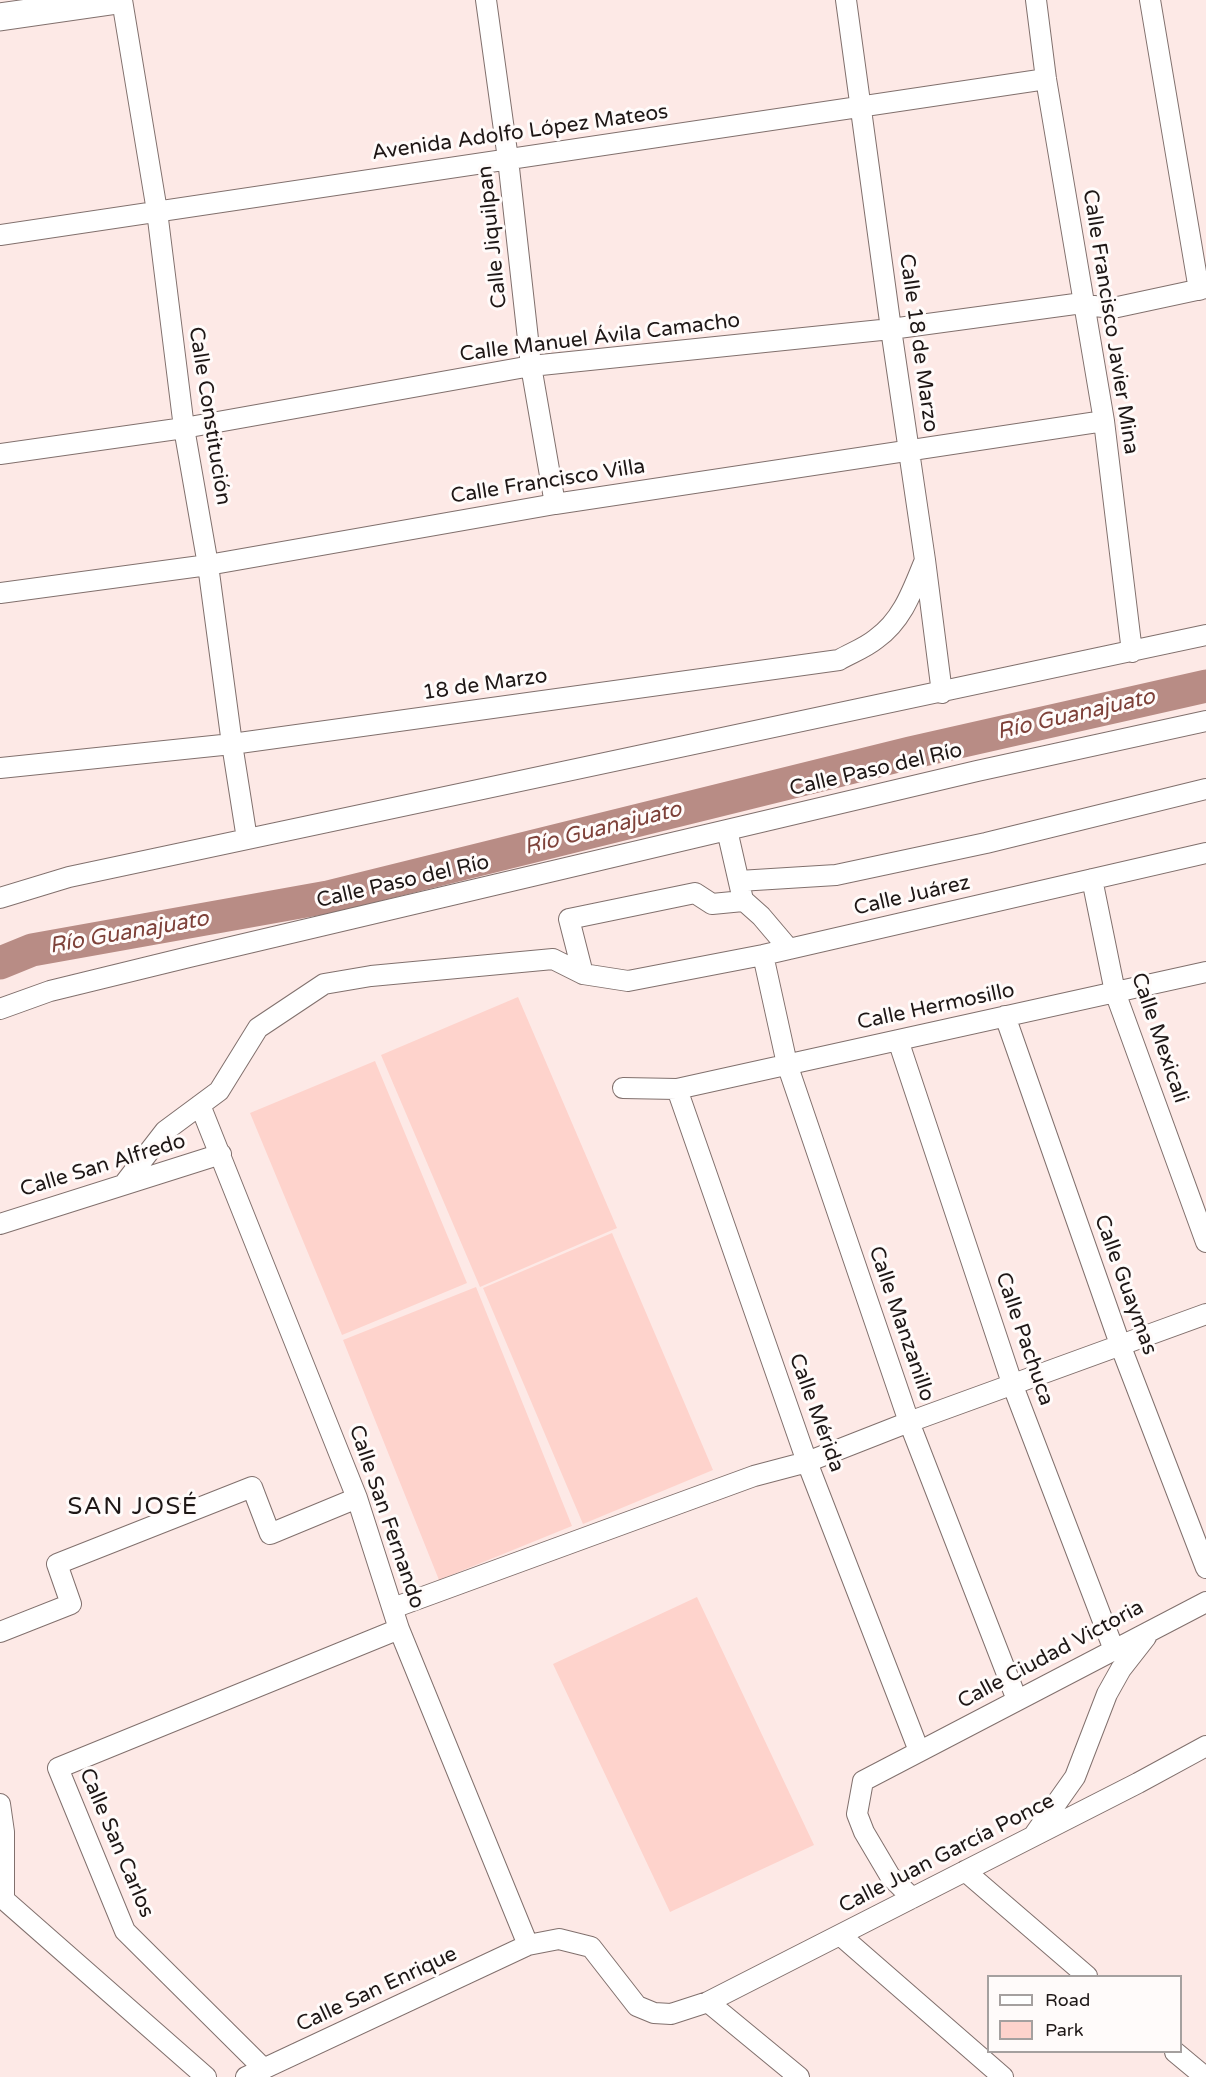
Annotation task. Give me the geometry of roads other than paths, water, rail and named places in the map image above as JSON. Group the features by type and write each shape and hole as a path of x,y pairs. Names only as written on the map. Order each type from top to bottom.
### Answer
{"street":[{"path":"0,17 120,0"},
{"name":"Calle Constitución","path":"120,0 157,211 184,428 208,566 247,839"},
{"name":"Calle Jiquilpan","path":"486,0 508,159 531,366 555,504"},
{"name":"Calle 18 de Marzo","path":"846,0 942,693"},
{"name":"Calle Francisco Javier Mina","path":"1036,0 1046,79 1104,421 1132,652"},
{"path":"1150,0 1202,289"},
{"name":"Avenida Adolfo López Mateos","path":"0,235 1046,79"},
{"name":"Calle Manuel Ávila Camacho","path":"0,453 184,428 531,366 891,329 1075,303 1113,308 1202,289"},
{"name":"Calle Francisco Villa","path":"0,593 208,566 555,504 1104,421"},
{"name":"18 de Marzo","path":"0,768 232,744 839,660 875,640 896,621 910,596 925,560"},
{"path":"0,898 69,878 247,839 942,693 1206,635"},
{"name":"Calle Paso del Río","path":"0,1009 50,991 977,771 1206,721"},
{"path":"583,974 569,919 695,893 712,904 741,891 836,875 986,843 1206,789"},
{"path":"727,830 741,891 789,949"},
{"name":"Calle Juárez","path":"124,1184 165,1131 219,1091 258,1028 324,984 371,976 553,959 583,974 628,981 763,955 1206,853"},
{"name":"Calle Mexicali","path":"1092,879 1115,992 1206,1242"},
{"name":"Calle Manzanillo","path":"763,955 787,1064 909,1422 1017,1700"},
{"name":"Calle Hermosillo","path":"623,1088 677,1089 1206,972"},
{"name":"Calle Guaymas","path":"1005,1016 1121,1347 1206,1568"},
{"name":"Calle Pachuca","path":"898,1040 1013,1386 1114,1650"},
{"name":"Calle Mérida","path":"677,1089 807,1462 920,1751"},
{"name":"Calle San Fernando","path":"201,1105 357,1498 399,1629 528,1945"},
{"name":"Calle San Alfredo","path":"0,1224 221,1154"},
{"path":"393,1608 754,1476 807,1462 909,1422 1121,1347 1206,1314"},
{"path":"0,1632 71,1604 57,1564 252,1487 270,1534 357,1498"},
{"name":"Calle Ciudad Victoria","path":"912,1898 890,1876 864,1832 857,1814 862,1781 1206,1602"},
{"path":"1032,1837 1075,1777 1107,1694 1121,1669 1153,1628"},
{"name":"Calle San Carlos","path":"264,2069 124,1931 58,1768 399,1629"},
{"name":"Calle Juan García Ponce","path":"528,1945 559,1938 591,1947 637,2006 654,2013 671,2014 708,2002 1206,1746"},
{"path":"0,1804 4,1832 2,1898 206,2077"},
{"path":"965,1871 1086,1975"},
{"path":"840,1935 1003,2077"},
{"name":"Calle San Enrique","path":"246,2077 528,1945"},
{"path":"708,2002 798,2077"},
{"path":"1176,2053 1205,2077"}],"waterway":[{"name":"Río Guanajuato","path":"0,963 32,950 328,897 910,753 1206,686"}],"district":[{"name":"SAN JOSÉ","path":"133,1508"}]}
